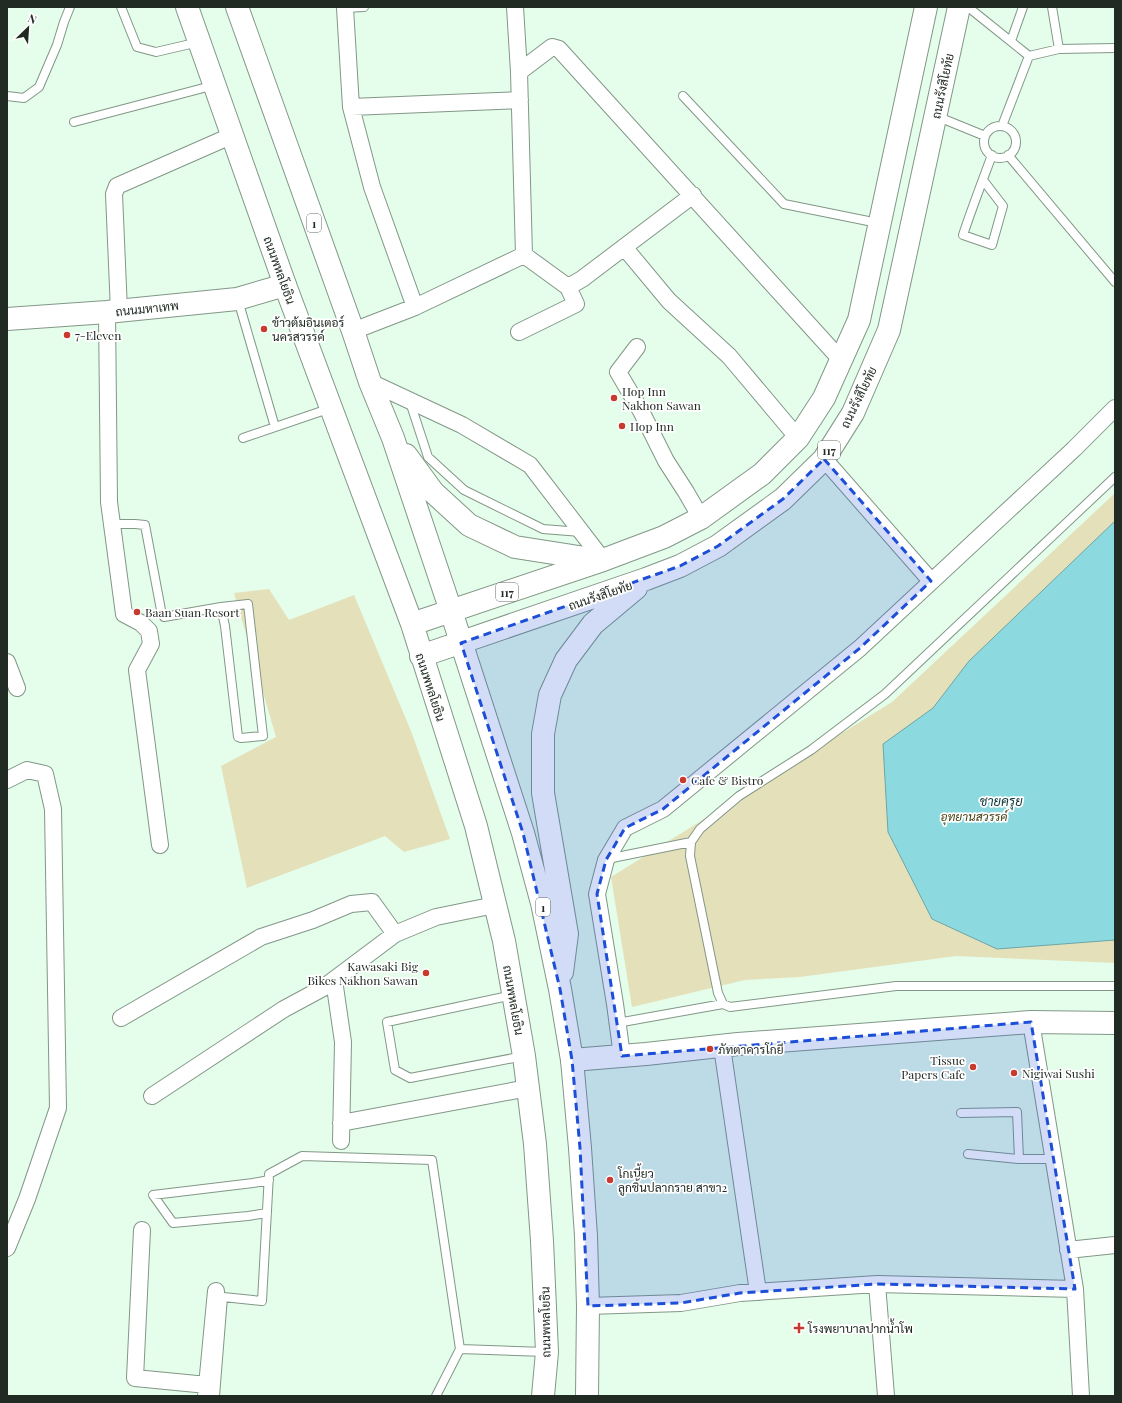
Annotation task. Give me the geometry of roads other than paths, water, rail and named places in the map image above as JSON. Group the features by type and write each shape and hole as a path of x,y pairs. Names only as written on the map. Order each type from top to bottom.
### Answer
{"main road":[{"name":"ถนนพหลโยธิน","path":"187,7 285,285 412,624 476,826 504,941 524,1056 535,1144 541,1226 547,1352 543,1396"},
{"name":"1","path":"237,7 370,382 393,438 523,833 542,903 560,990 572,1060 586,1236 588,1306 587,1396"},
{"name":"117","path":"412,624 664,538 701,518 762,474 798,438 824,398 858,320 926,7"},
{"name":"ถนนรังสิโยทัย","path":"421,656 680,566 718,546 783,499 824,459 853,413 889,330 959,7"},
{"name":"ถนนมหาเทพ","path":"7,319 113,311 237,299 285,285"},
{"path":"393,438 433,492 469,525 515,547 603,560"},
{"path":"560,990 567,934 543,793 543,734 550,695 566,660 593,624 646,579"},
{"path":"572,1060 754,1043 1032,1022 1115,1023"}],"street":[{"path":"515,7 519,72 524,255"},
{"path":"345,8 351,107 372,187 415,307"},
{"path":"519,72 552,47 560,49 841,360"},
{"path":"351,107 520,100"},
{"path":"160,846 137,670 151,644 149,631 141,623 124,614 109,502 114,194 117,186 233,135"},
{"path":"568,287 582,279 693,195"},
{"path":"624,247 669,301 729,356 798,438"},
{"path":"353,331 415,307 524,255"},
{"path":"519,332 576,304 568,287 524,255"},
{"path":"637,347 618,372 641,411 666,461 701,518"},
{"path":"370,382 462,425 530,464 603,560"},
{"path":"622,1056 597,894 606,860 625,828 663,809 860,648 1074,449 1115,408"},
{"path":"824,459 931,581"},
{"path":"7,662 17,688"},
{"path":"7,780 27,770 45,774 53,809 58,1108 27,1199 7,1248"},
{"path":"121,1018 261,937 313,920 351,904 372,902 396,934"},
{"path":"152,1096 284,1009 323,988 396,934 436,916 495,904"},
{"path":"334,980 343,1042 341,1141"},
{"path":"1032,1022 1075,1289 1081,1396"},
{"path":"722,1047 758,1292"},
{"path":"341,1122 528,1088"},
{"path":"142,1230 136,1378 210,1392 216,1291"},
{"path":"1068,1250 1115,1245"},
{"path":"877,1284 886,1396"},
{"path":"588,1306 681,1303 740,1293 877,1284 1075,1289"}],"lane":[{"path":"7,96 24,98 39,87 57,45 70,7"},
{"path":"120,7 137,47 156,52 200,42"},
{"path":"345,8 364,7"},
{"path":"968,7 1029,56"},
{"path":"1011,41 1023,7"},
{"path":"1052,7 1059,49"},
{"path":"1029,56 1059,49 1115,48"},
{"path":"1002,126 1029,56"},
{"path":"74,122 215,85"},
{"path":"683,96 784,204 879,223"},
{"path":"936,115 985,136"},
{"path":"1002,126 1012,132 1015,136 1014,147 1008,155 1002,157 992,155 985,147 985,136 992,128 1002,126"},
{"path":"983,180 1003,206 992,245 963,235 992,155"},
{"path":"1008,155 1115,282"},
{"path":"237,299 275,427"},
{"path":"410,401 428,457 464,490 543,528 581,532"},
{"path":"243,438 331,408"},
{"path":"723,1004 718,993 690,856 691,842 700,829 739,796 811,750 884,694 1115,477"},
{"path":"112,524 145,525 161,610 164,617 221,607 248,604 263,736 238,737 226,633 221,607"},
{"path":"606,860 691,842"},
{"path":"618,1023 723,1004 730,1007 896,986 1115,986"},
{"path":"514,995 387,1022 395,1070 410,1078 524,1056"},
{"path":"961,1112 1017,1112 1019,1159"},
{"path":"968,1154 1019,1159 1054,1159"},
{"path":"210,1392 223,1297 262,1301 269,1174 302,1156 432,1160 460,1349 436,1396"},
{"path":"267,1213 174,1223 153,1195 269,1180"},
{"path":"460,1349 547,1352"}],"water":[{"name":"ชายครุย","path":"1115,521 1115,940 997,949 932,919 888,832 883,744 933,708 969,661"}],"place":[{"name":"ข้าวต้มอินเตอร์ นครสวรรค์","path":"264,329"},
{"name":"7-Eleven","path":"67,335"},
{"name":"Hop Inn Nakhon Sawan","path":"614,398"},
{"name":"Hop Inn","path":"622,426"},
{"name":"Baan Suan Resort","path":"137,612"},
{"name":"Cafe & Bistro","path":"683,780"},
{"name":"Kawasaki Big Bikes Nakhon Sawan","path":"426,973"},
{"name":"ภัทตาคารโกยี","path":"710,1049"},
{"name":"Tissue Papers Cafe","path":"973,1067"},
{"name":"Nigiwai Sushi","path":"1014,1073"},
{"name":"โกเนี้ยว ลูกชิ้นปลากราย สาขา2","path":"610,1180"},
{"name":"โรงพยาบาลปากน้ำโพ","path":"799,1328"}],"park label":[{"name":"อุทยานสวรรค์","path":"974,816"}]}
